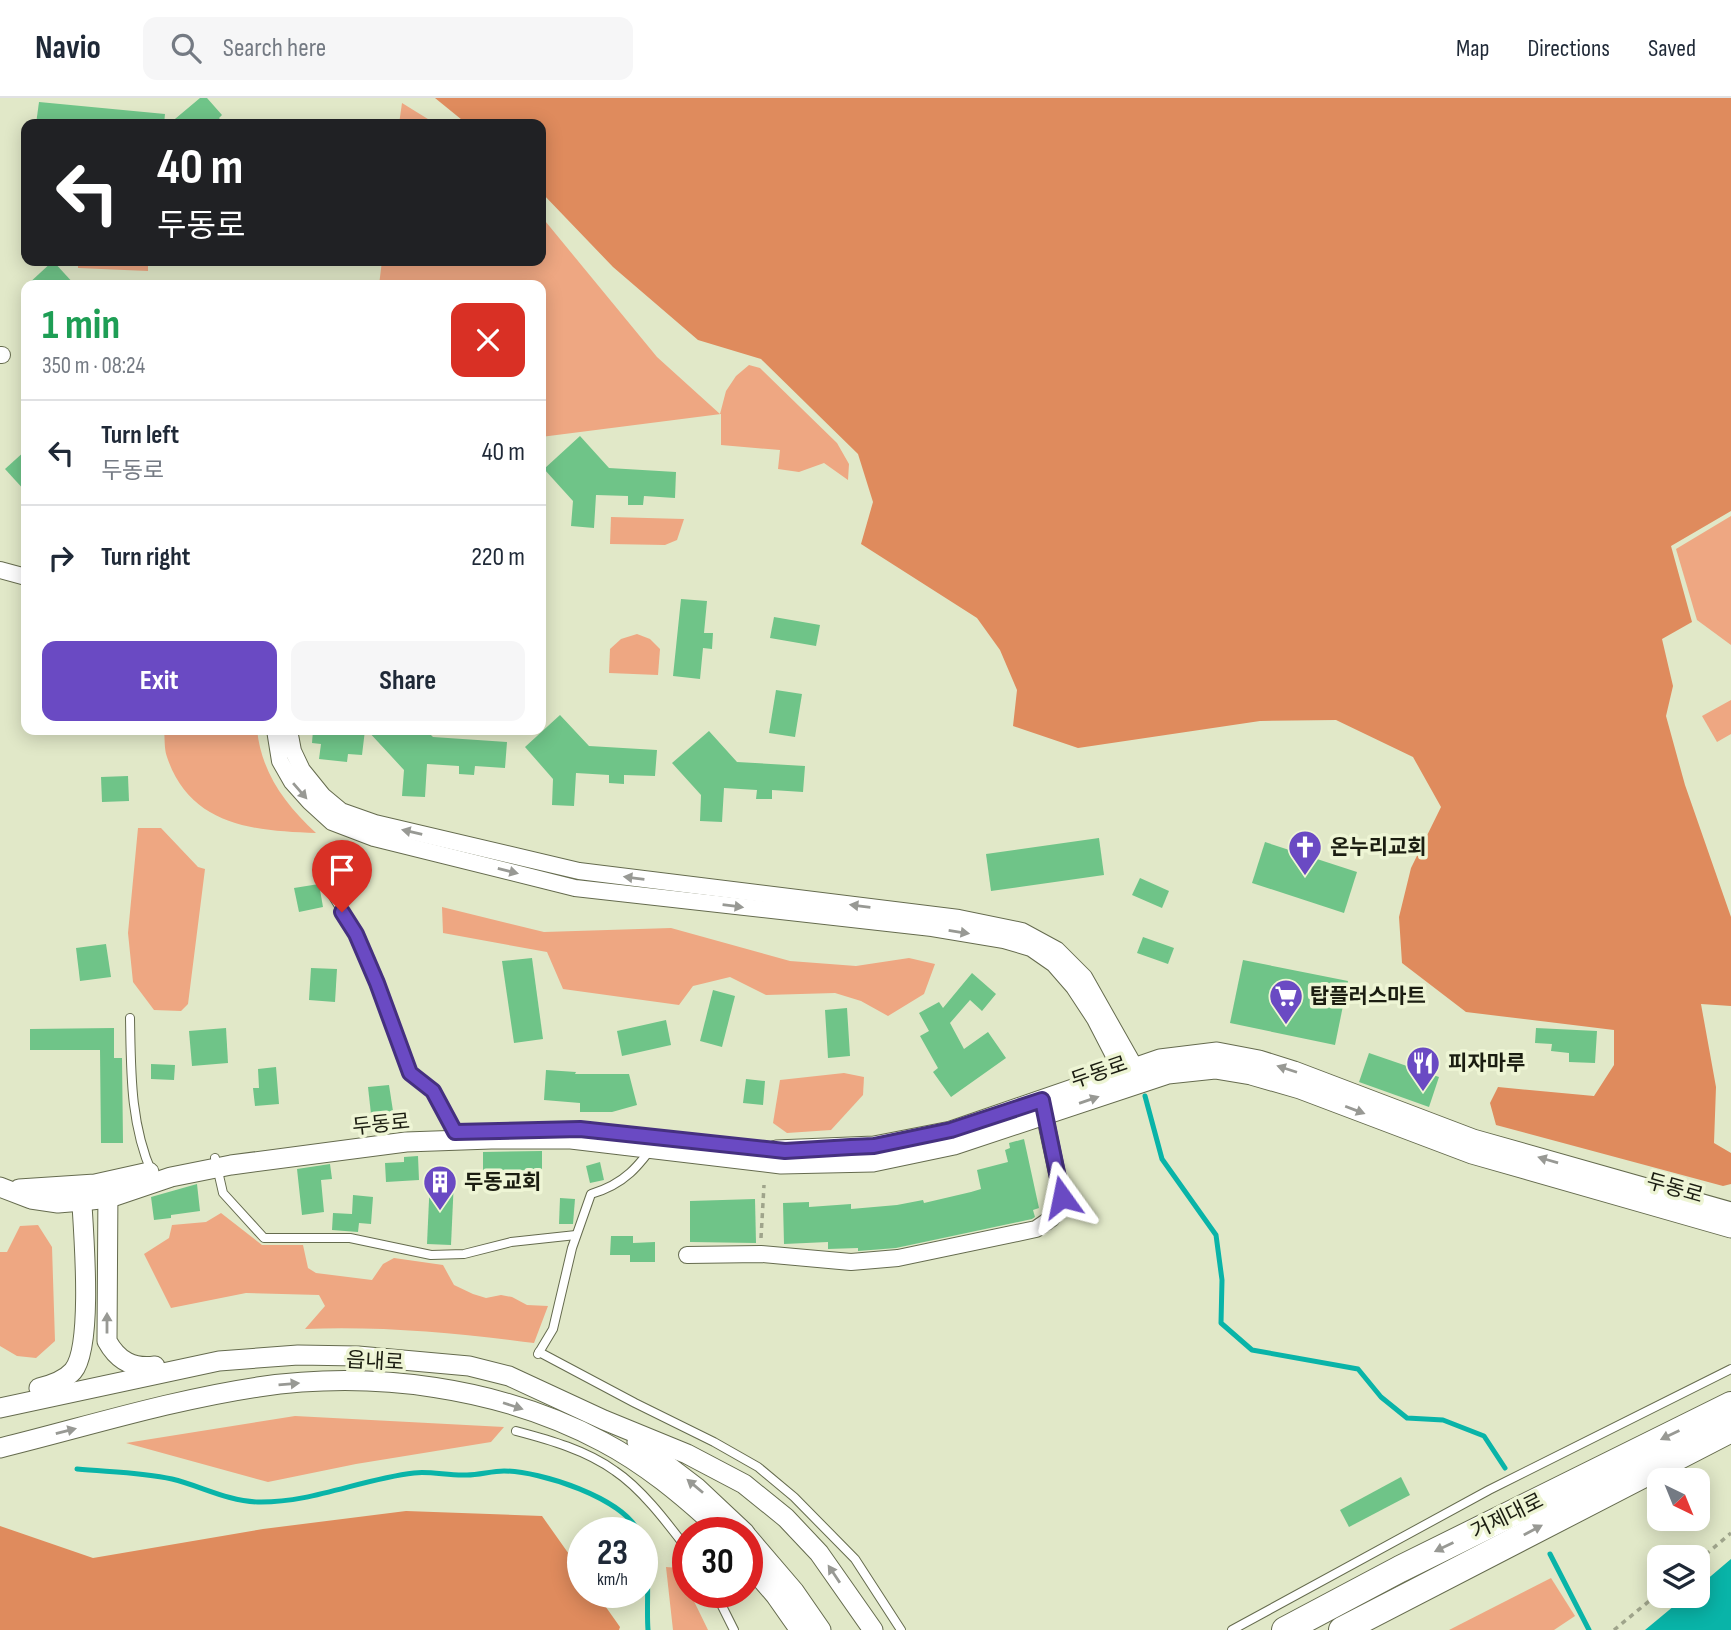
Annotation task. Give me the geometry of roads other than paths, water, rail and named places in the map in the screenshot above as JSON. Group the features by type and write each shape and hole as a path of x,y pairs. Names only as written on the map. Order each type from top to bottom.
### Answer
{"highway":[{"name":"거제대로","path":"1285,1630 1400,1569 1731,1405"},
{"name":"거제대로","path":"1342,1630 1731,1429"},
{"path":"763,1576 804,1630"},
{"path":"763,1586 787,1630"}],"street":[{"path":"0,570 21,576"},
{"path":"276,735 281,761 292,782 309,801 332,822 374,838 575,888 945,930 1004,940 1031,948 1054,964 1074,987 1133,1077"},
{"path":"290,735 293,751 302,770 323,796 341,811 375,823 579,872 959,918 1022,931 1057,950 1084,977 1133,1077"},
{"name":"두동로","path":"1133,1077 1160,1059 1193,1053 1217,1052 1259,1060 1473,1139 1731,1212"},
{"name":"두동로","path":"6,1189 81,1193 115,1190 155,1176 216,1163 457,1136 655,1143 781,1164 873,1163 954,1146 1043,1108 1133,1077 1200,1069 1251,1075 1300,1089 1472,1154 1731,1228"},
{"path":"687,1255 761,1254 851,1262 898,1258 1036,1229 1052,1219 1062,1197 1043,1108"},
{"name":"두동로","path":"6,1189 31,1199 58,1203 81,1193"},
{"path":"115,1190 108,1218 107,1341 113,1352 130,1365 140,1368 204,1359 219,1361"},
{"path":"0,1399 63,1379 74,1371 80,1356 84,1340 81,1193"},
{"path":"58,1203 67,1206 83,1227"},
{"name":"읍내로","path":"0,1408 219,1361 298,1355 358,1356 469,1366 509,1376 604,1420"},
{"name":"읍내로","path":"0,1447 258,1387 314,1382 394,1383 492,1399 574,1428 604,1442 643,1466 705,1517"},
{"path":"604,1420 667,1464 729,1517"},
{"path":"604,1420 714,1467 765,1500 819,1553 873,1630"},
{"path":"763,1554 794,1591 821,1630"}],"lane":[{"path":"329,890 356,934 410,1073 433,1091 457,1136"},
{"path":"130,1018 131,1091 155,1176"},
{"path":"655,1143 637,1168 610,1188 592,1194 576,1235 553,1329 539,1353 714,1442 758,1468 794,1497 855,1559 901,1630"},
{"path":"216,1163 223,1193 264,1238 350,1238 431,1255 464,1254 511,1242 576,1235"},
{"path":"1232,1630 1489,1490 1731,1368"},
{"path":"516,1431 559,1442 615,1471 659,1513 672,1530"},
{"path":"723,1608 734,1630"}],"water":[{"path":"1731,1559 1731,1630 1645,1630 1672,1608 1710,1608 1710,1577"}],"waterway":[{"path":"1145,1096 1162,1159 1216,1235 1222,1280 1221,1323 1252,1350 1358,1369 1381,1397 1407,1418 1443,1420 1484,1436 1505,1468"},
{"path":"77,1469 160,1477 236,1499 258,1502 298,1499 414,1473 460,1475 520,1472 559,1481 579,1489 599,1498 626,1517"},
{"path":"1550,1554 1589,1630"},
{"path":"648,1608 648,1630"}],"place":[{"name":"온누리교회","path":"1305,877"},
{"name":"탑플러스마트","path":"1286,1026"},
{"name":"피자마루","path":"1423,1093"},
{"name":"두동교회","path":"440,1212"}]}
